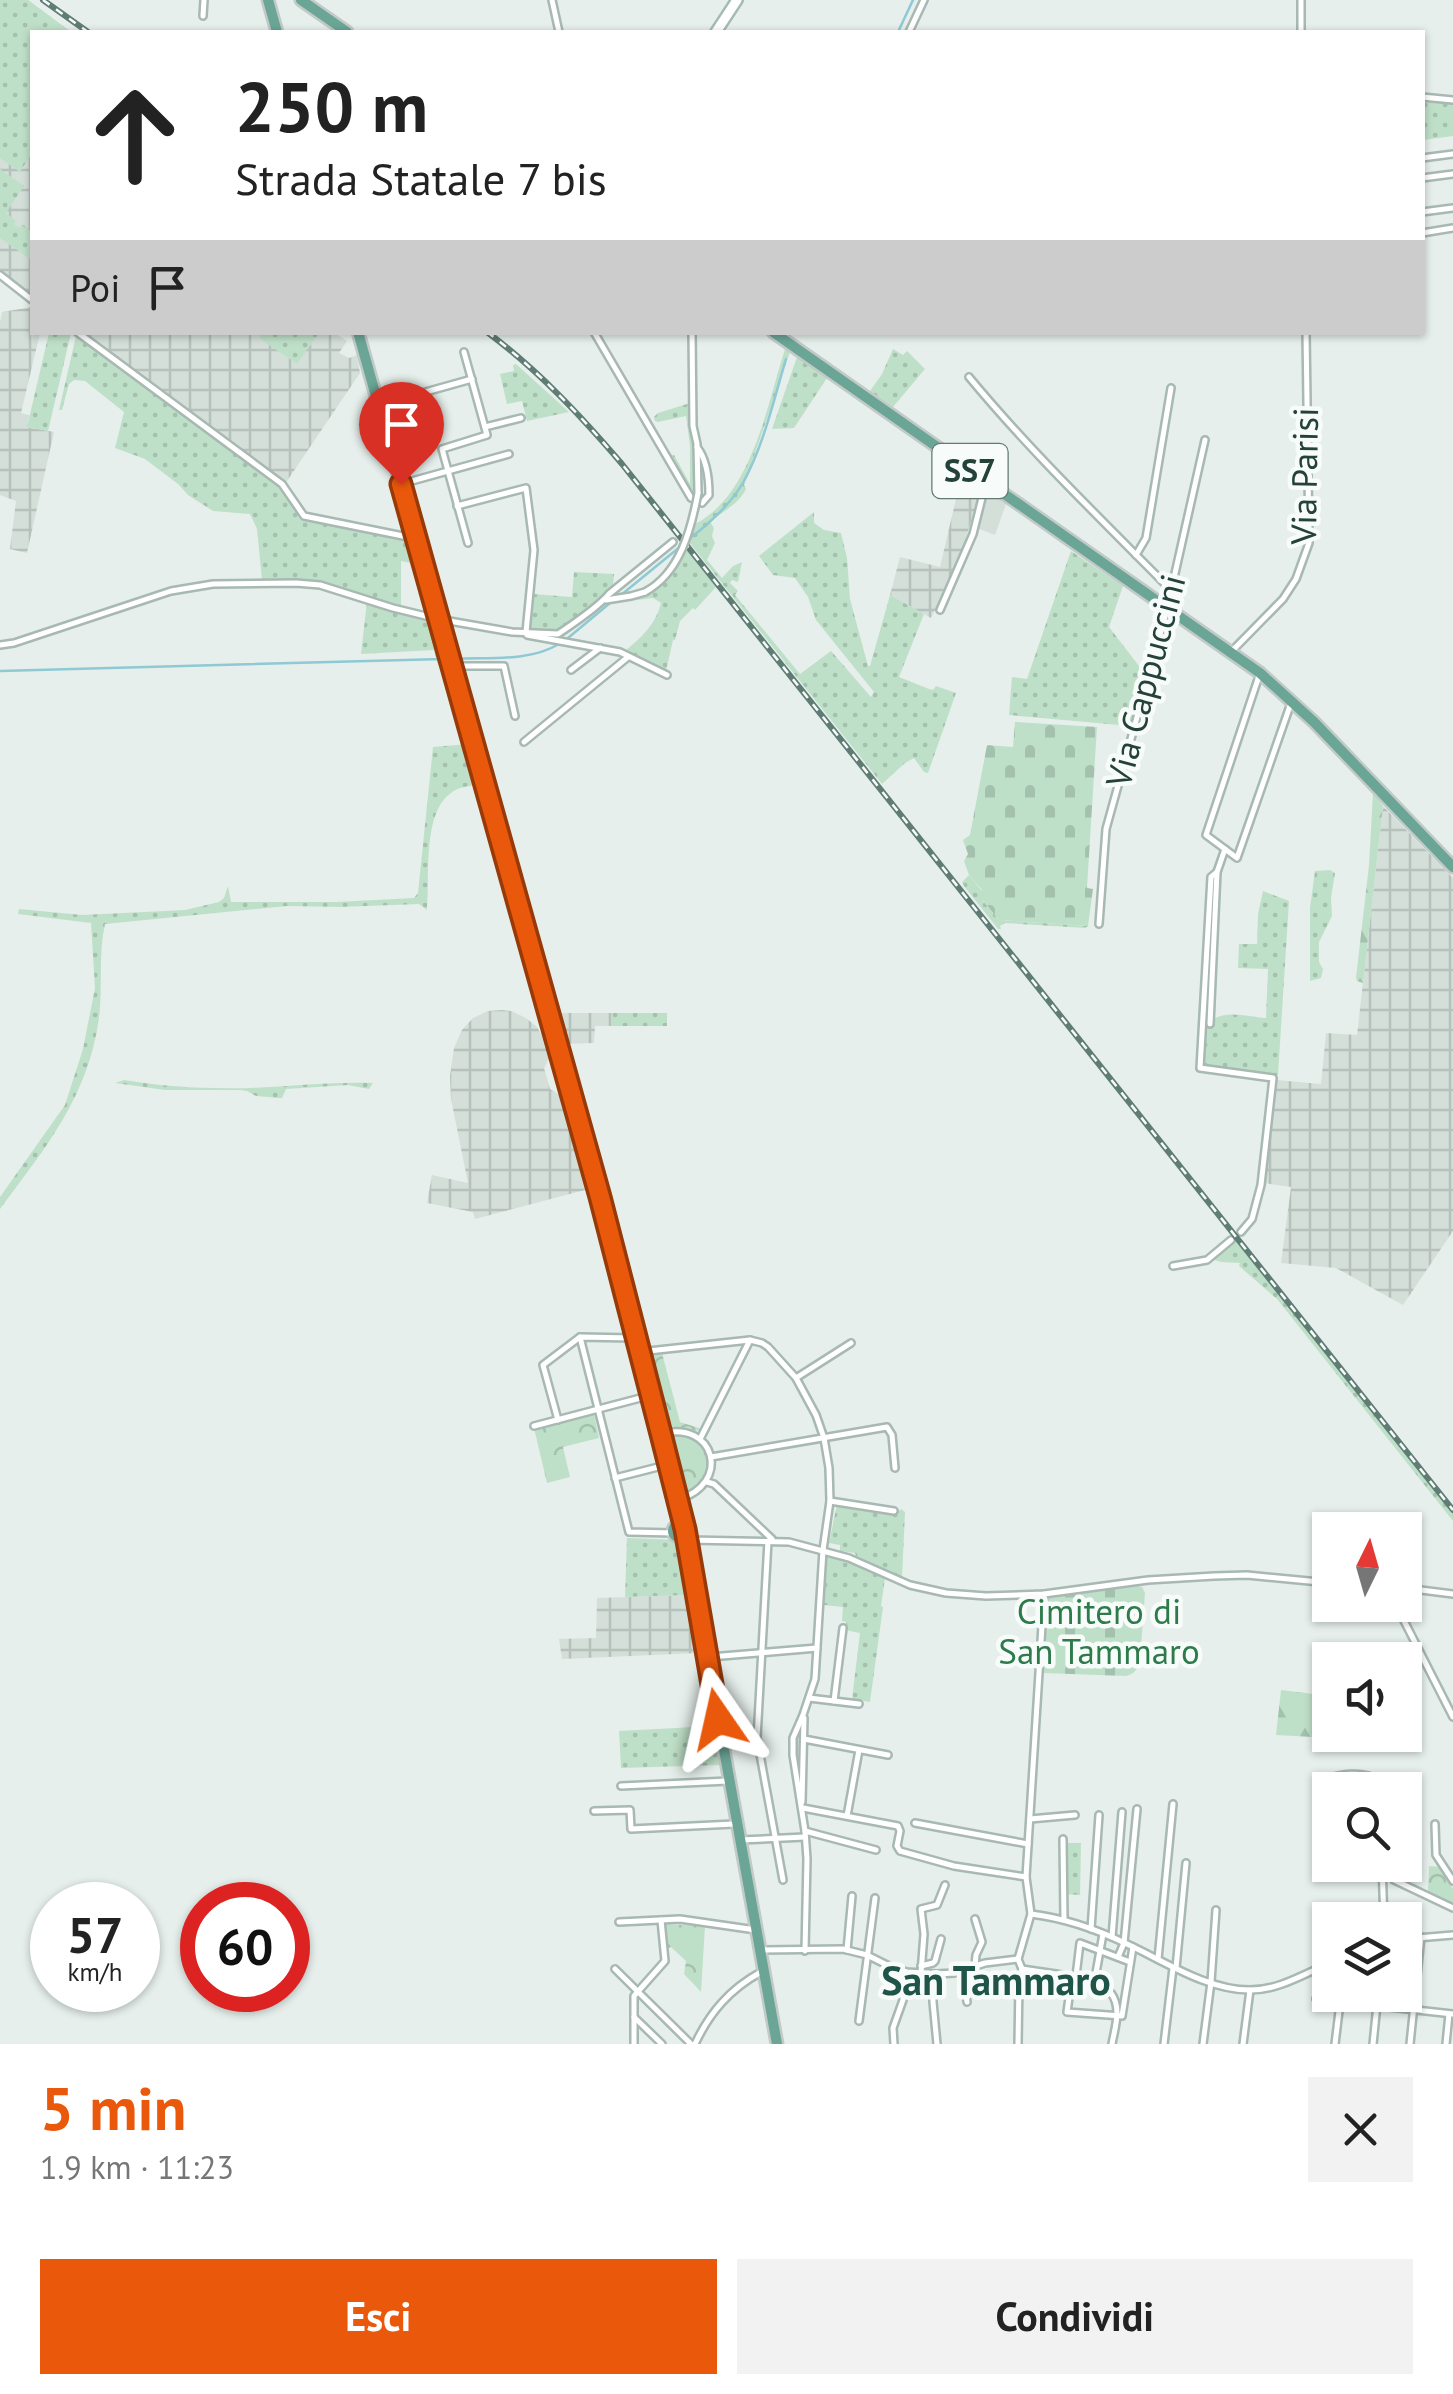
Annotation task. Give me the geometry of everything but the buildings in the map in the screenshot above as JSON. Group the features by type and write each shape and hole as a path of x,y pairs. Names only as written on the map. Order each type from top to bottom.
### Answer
{"main road":[{"path":"268,0 276,30"},
{"path":"305,1 345,30"},
{"path":"359,335 594,1178 669,1465 678,1503 678,1534 706,1657 777,2044"},
{"name":"SS7","path":"778,335 1260,673 1292,700 1453,868"}],"street":[{"path":"203,16 204,0"},
{"path":"552,0 559,30"},
{"path":"717,30 737,0"},
{"path":"910,30 924,0"},
{"path":"1300,0 1301,30"},
{"path":"1425,97 1453,100"},
{"path":"1425,158 1453,154"},
{"path":"1425,178 1453,174"},
{"path":"1425,212 1453,208"},
{"path":"1425,233 1453,228"},
{"path":"0,276 30,298"},
{"path":"81,335 282,484 304,516 416,538"},
{"path":"596,335 691,498 702,503 709,495 708,480 697,446"},
{"path":"512,632 558,634 606,600 645,592 677,562 698,493 692,335"},
{"name":"Via Parisi","path":"1231,652 1284,599 1309,542 1306,335"},
{"path":"464,352 487,435 442,449 468,543"},
{"path":"969,377 1061,480 1170,590"},
{"path":"404,398 472,380"},
{"path":"1136,555 1146,538 1171,388"},
{"path":"485,427 521,418"},
{"name":"Via Cappuccini","path":"1098,924 1106,829 1167,609 1205,440"},
{"path":"401,484 509,454"},
{"path":"940,610 973,534 986,482"},
{"path":"457,506 526,488 534,550 526,632"},
{"path":"606,600 673,542"},
{"path":"0,645 171,591 213,584 296,583 438,619 620,652 667,675"},
{"path":"571,670 600,648"},
{"path":"524,742 628,657"},
{"path":"452,666 504,666 515,716"},
{"path":"1260,673 1206,835 1237,858 1292,700"},
{"path":"1210,1024 1217,872 1225,849"},
{"path":"1217,872 1211,877 1200,1068 1273,1078 1260,1185 1252,1218 1241,1232"},
{"path":"1173,1266 1207,1260 1231,1240"},
{"path":"580,1337 629,1532 771,1541 823,1550 910,1586 986,1596 1044,1594 1214,1576 1312,1581"},
{"path":"558,1420 543,1365 580,1337 636,1338"},
{"path":"700,1439 750,1340"},
{"path":"639,1352 762,1342 796,1378 824,1438 830,1501 815,1679 793,1738 805,1834 805,1951"},
{"path":"796,1378 851,1343"},
{"path":"534,1426 651,1396"},
{"path":"711,1458 887,1427 892,1436 895,1468"},
{"path":"661,1434 678,1431 700,1439 711,1458 707,1482 678,1503"},
{"path":"616,1478 669,1465"},
{"path":"707,1482 714,1484 771,1541"},
{"path":"830,1501 894,1511"},
{"path":"771,1541 757,1738 783,1880"},
{"path":"1422,1590 1453,1594"},
{"path":"1018,2044 1022,1968 1018,1959 1030,1914 1026,1876 1044,1594"},
{"path":"1405,1622 1453,1717"},
{"path":"834,1701 843,1628"},
{"path":"706,1657 817,1648"},
{"path":"809,1698 859,1704"},
{"path":"801,1808 804,1715"},
{"path":"804,1739 888,1756"},
{"path":"847,1816 859,1750"},
{"path":"621,1786 730,1781"},
{"path":"1158,1959 1173,1804"},
{"path":"801,1808 898,1826 900,1851 954,1866 1026,1876"},
{"path":"1118,1957 1124,1942 1137,1809"},
{"path":"594,1811 630,1810 631,1829 738,1824"},
{"path":"1112,1938 1122,1812"},
{"path":"1091,1930 1099,1814"},
{"path":"1030,1819 1075,1815"},
{"path":"915,1823 1028,1844"},
{"path":"1435,1824 1436,1855 1453,1881"},
{"path":"740,1840 805,1834 876,1850"},
{"path":"1063,1839 1064,1920"},
{"path":"1164,2044 1186,1862"},
{"path":"1398,1882 1453,1908"},
{"path":"921,1969 921,1909 938,1905 945,1885"},
{"path":"847,1950 852,1896"},
{"path":"859,2020 876,1898"},
{"path":"1203,2044 1216,1910"},
{"path":"1030,1914 1064,1920 1103,1934 1228,1988 1250,1990 1286,1983 1312,1971"},
{"path":"620,1922 680,1919 756,1930"},
{"path":"634,2044 634,1996 664,1961 660,1920"},
{"path":"975,1920 982,1942 975,1966"},
{"path":"1094,1984 1103,1934"},
{"path":"1422,1937 1453,1935"},
{"path":"760,1950 847,1950 890,1967 921,1969 933,1964 940,1939"},
{"path":"1130,1962 1080,1943 1067,2012 1122,2016 1130,1962 1132,1946"},
{"path":"921,1969 933,1974 954,1973 1018,1959"},
{"path":"1022,1968 1074,1977 1106,1989 1115,1998 1112,2044"},
{"path":"616,1969 693,2044 706,2019 724,1998 764,1970"},
{"path":"894,2044 893,2028 902,2000 904,1970"},
{"path":"963,1970 967,2002"},
{"path":"933,1974 937,2044"},
{"path":"1243,2044 1250,1990"},
{"path":"1422,2011 1451,2014 1446,2044"},
{"path":"1335,2044 1339,2012"},
{"path":"1373,2044 1376,2012"},
{"path":"1410,2044 1414,2012"},
{"path":"634,2018 662,2044"}],"shaded area":[{"path":"0,0 28,0 68,30 30,30 30,294 0,272"},
{"path":"30,307 30,335 40,335 21,413 29,415 27,427 54,432 27,553 10,549 16,501 0,495 2,312"},
{"path":"84,335 338,335 347,341 339,353 349,358 357,355 360,373 285,484"},
{"path":"965,475 981,488 959,561 931,618 890,595 900,557 940,567"},
{"path":"988,491 1006,504 995,535 977,528"},
{"path":"1383,806 1453,878 1453,1231 1403,1305 1336,1268 1281,1263 1291,1187 1264,1183 1277,1080 1321,1084 1326,1033 1357,1035"},
{"path":"502,1010 526,1018 546,1043 550,1057 544,1068 550,1089 563,1097 589,1189 475,1219 473,1212 427,1203 432,1175 468,1183 451,1099 454,1048 473,1018"},
{"path":"554,1013 611,1013 611,1026 595,1026 594,1043 563,1044"},
{"path":"689,1595 699,1653 562,1659 559,1639 596,1638 597,1598"}],"green space":[{"path":"0,0 28,0 68,30 30,30 30,156 20,172 0,158"},
{"path":"1425,102 1453,104 1453,136 1425,140"},
{"path":"0,169 24,186 6,213 19,228 22,224 30,230 30,259 0,238"},
{"path":"49,335 71,335 48,431 27,427"},
{"path":"261,335 318,335 297,364 259,338"},
{"path":"76,336 282,489 300,519 410,542 416,564 401,561 401,606 333,587 262,580 257,529 250,514 213,511 145,459 115,448 124,412 85,381 74,380 69,384 59,410"},
{"path":"785,349 790,352 744,485 746,489 710,522 715,543 707,560 722,578 742,562 738,582 730,583 738,591 735,595 800,674 831,651 871,697 874,692 816,620 808,597 795,578 773,575 759,556 814,512 814,523 824,530 841,533 850,599 868,666 890,595 924,614 899,677 929,689 936,686 956,693 928,773 914,758 882,784 689,542 695,524 731,492 744,471 764,421"},
{"path":"893,349 903,355 907,351 925,369 893,407 870,391"},
{"path":"797,357 827,378 794,428 772,429"},
{"path":"516,364 569,412 527,421 522,401 507,404 500,374 514,371"},
{"path":"692,404 695,497 670,456 674,455 690,484 686,416 658,422 654,417"},
{"path":"687,550 716,587 680,621 666,671 638,661 625,651 656,618 661,603 653,598 614,603 660,584"},
{"path":"1071,551 1123,586 1109,627 1139,666 1147,669 1131,726 1009,715 1012,677 1027,679"},
{"path":"574,572 614,574 613,587 560,631 530,629 533,594 572,597"},
{"path":"367,601 394,613 435,621 447,663 438,665 434,650 361,654"},
{"path":"1015,722 1097,727 1087,888 1093,889 1088,926 999,920 978,894 982,890 969,875 963,840 970,835 987,745 1013,747"},
{"path":"469,744 509,893 503,886 474,785 451,793 435,815 429,847 427,910 419,904 287,906 105,924 99,1018 85,1072 63,1120 0,1209 0,1197 65,1105 83,1049 95,988 91,923 18,914 19,909 82,915 185,910 219,902 228,886 231,902 414,898 418,893 433,747"},
{"path":"1373,793 1383,806 1363,983 1356,978"},
{"path":"1315,871 1335,873 1332,916 1319,942 1323,969 1321,978 1310,981 1310,908"},
{"path":"969,875 999,920 1088,926 1005,923 998,929 964,886 962,882"},
{"path":"1263,891 1289,901 1278,1075 1207,1068 1202,1063 1204,1026 1211,1020 1226,1015 1266,1018 1268,969 1238,968 1239,944 1257,944"},
{"path":"611,1013 667,1013 667,1026 611,1026"},
{"path":"124,1080 226,1088 373,1083 369,1089 348,1085 286,1089 279,1098 240,1090 165,1090 115,1083"},
{"path":"1235,1239 1453,1513 1453,1521 1277,1299 1240,1263 1211,1259"},
{"path":"662,1353 680,1422 701,1431 666,1427 663,1423 646,1361 649,1355"},
{"path":"594,1414 599,1438 563,1447 570,1477 547,1483 534,1428"},
{"path":"673,1434 697,1442 708,1458 704,1478 684,1494 678,1491 666,1442"},
{"path":"837,1504 895,1515 901,1509 905,1512 902,1578 829,1543"},
{"path":"627,1538 679,1540 689,1595 625,1597"},
{"path":"827,1556 844,1559 885,1578 870,1702 852,1699 860,1633 845,1630 843,1607 824,1605"},
{"name":"Cimitero di San Tammaro","path":"1137,1586 1145,1593 1137,1669 1126,1676 1043,1673 1049,1598"},
{"path":"1281,1690 1312,1694 1312,1737 1276,1735"},
{"path":"713,1726 720,1765 621,1768 619,1731"},
{"path":"1066,1843 1081,1843 1080,1895 1066,1894"},
{"path":"1429,1866 1440,1867 1453,1889 1453,1904 1428,1891"},
{"path":"664,1924 705,1926 701,1992 684,1974 686,1961 671,1947 666,1949"}],"waterway":[{"path":"899,30 913,0"},
{"path":"689,539 719,513 744,481 763,437 786,359"},
{"path":"621,595 681,546"},
{"path":"568,638 610,603"},
{"path":"455,659 522,656 559,644"},
{"path":"0,671 443,659"}],"railway":[{"path":"43,0 85,30"},
{"path":"491,335 558,394 622,464 1453,1510"}],"district":[{"name":"San Tammaro","path":"996,1981"}],"route":[{"path":"401,484 600,1197 661,1434 685,1529 718,1719"}]}
